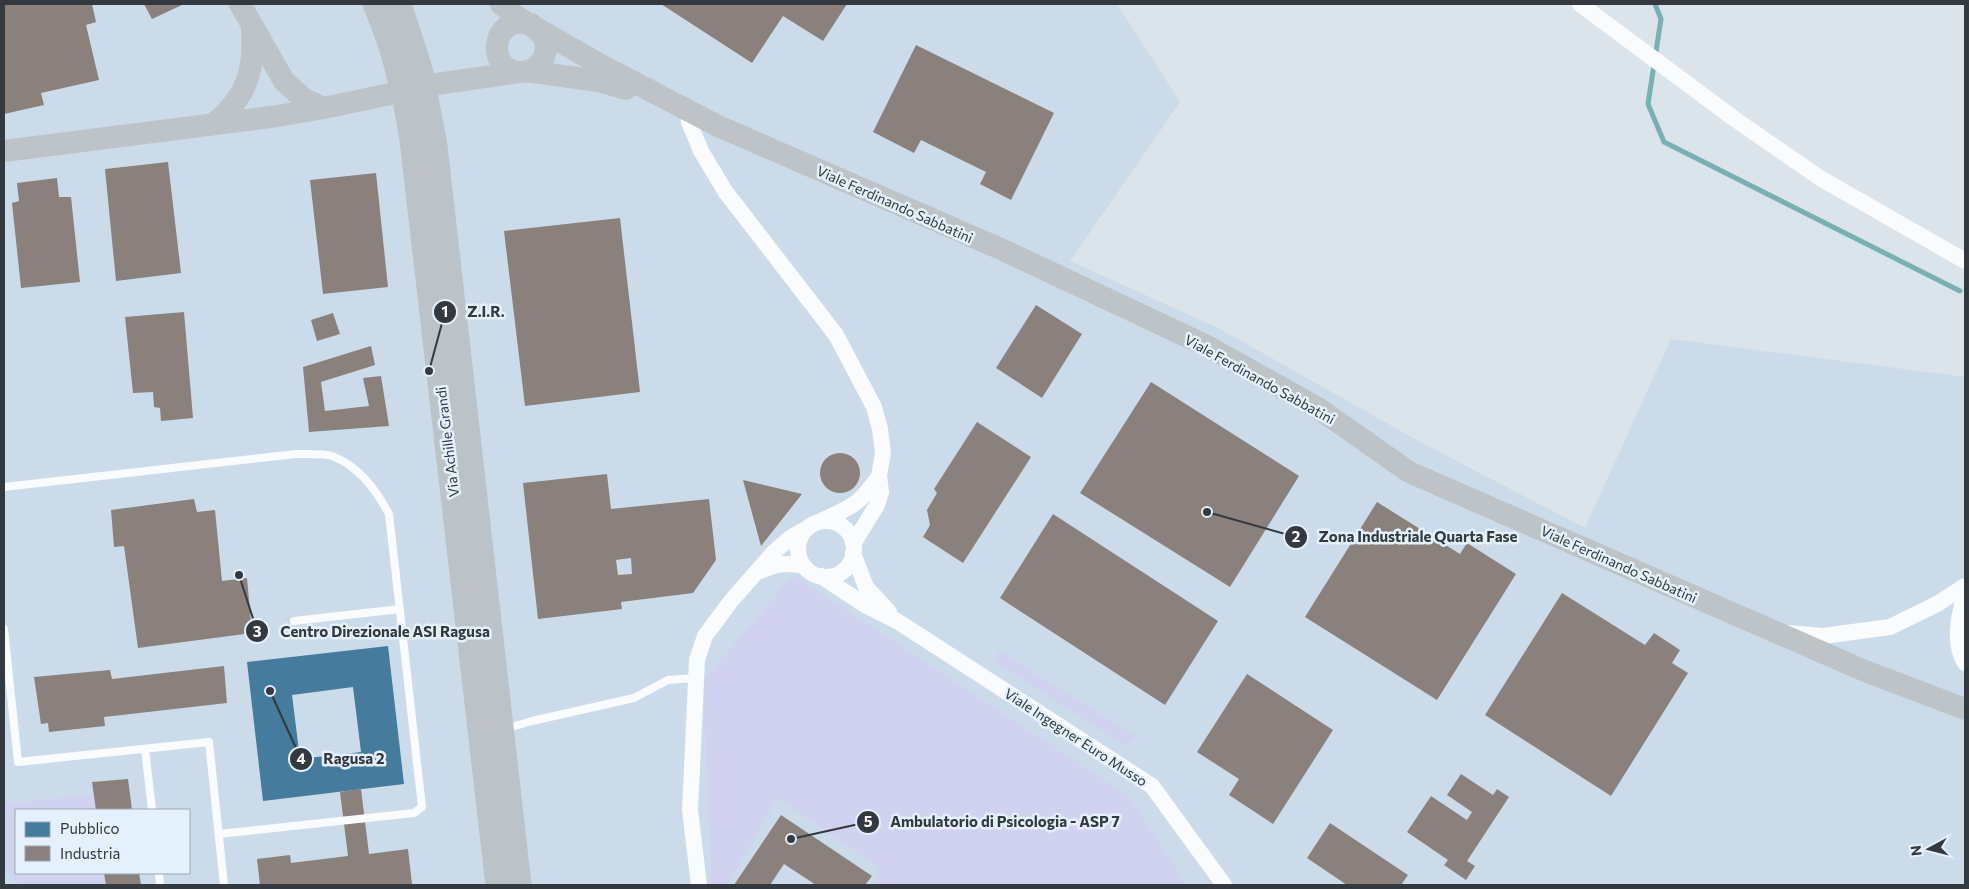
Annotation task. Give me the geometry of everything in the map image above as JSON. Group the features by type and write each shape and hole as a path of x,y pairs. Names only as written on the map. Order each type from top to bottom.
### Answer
{"main road":[{"name":"Via Achille Grandi","path":"375,4 395,60 407,102 498,885"},
{"name":"Via Achille Grandi","path":"398,4 421,72 435,146 519,885"}],"street":[{"path":"240,4 284,81 304,99 324,108"},
{"path":"496,4 501,23 497,41 500,60 512,70 598,81 682,107"},
{"path":"501,4 512,14 599,64 682,107 701,151 725,191 836,334 874,408 880,429 883,453 880,476 882,492 853,549 850,561 838,573 821,576"},
{"path":"1580,4 1736,120 1820,178 1965,261"},
{"path":"4,151 271,117 324,108 437,84 523,72 540,64 544,57 545,42 535,27 516,23 502,31 484,60 469,70 437,84"},
{"path":"215,123 231,109 246,84 254,49 252,26"},
{"name":"Viale Ferdinando Sabbatini","path":"682,107 727,130 1000,250 1207,346 1318,408 1409,472 1865,671 1924,694"},
{"path":"699,885 690,810 697,660 705,636 731,601 774,552 790,538 821,521 848,510 861,501 880,476"},
{"path":"821,521 830,521 838,524 850,536 866,587 897,621"},
{"path":"806,529 801,536 798,551 804,566 813,574 821,576 865,604 897,621"},
{"path":"756,573 776,564 789,562 804,566"},
{"path":"1776,632 1823,636 1890,627 1936,604 1965,586"},
{"path":"1965,596 1957,628 1961,657 1965,663"},
{"name":"Viale Ingegner Euro Musso","path":"897,621 1152,786 1224,885"},
{"path":"1924,694 1965,698"},
{"path":"1924,694 1965,709"}],"lane":[{"path":"4,487 296,454 331,456 350,465 365,478 379,496 389,514 422,804 420,810 414,813 218,834"},
{"path":"294,621 400,609"},
{"path":"4,629 18,762 209,742 224,885"},
{"path":"501,731 532,721 634,698 668,680 696,678"},
{"path":"145,748 152,809"}],"shaded area":[{"path":"4,4 1117,4 1180,102 1070,261 1218,328 1422,443 1585,528 1671,339 1965,377 1965,885 4,885"},
{"path":"793,575 1130,797 1187,885 871,885 880,868 778,798 727,885 712,885 703,681"},
{"path":"998,650 1137,737 1127,747 996,662"},
{"path":"94,795 96,809 15,809 15,874 104,874 106,885 19,885 4,868 4,804"}],"building: Pubblico":[{"path":"388,646 404,784 263,801 247,662","holes":["353,687 361,752 300,759 292,695"]}],"building: Industria":[{"path":"4,4 92,4 96,22 86,25 99,80 41,93 44,105 4,114"},
{"path":"144,4 184,4 152,19"},
{"path":"661,4 847,4 823,41 783,16 752,63"},
{"path":"916,45 1054,113 1011,200 980,184 986,172 921,140 914,153 873,132"},
{"path":"168,162 181,273 116,281 105,169"},
{"path":"376,173 388,287 323,294 310,180"},
{"path":"57,178 59,197 71,197 80,282 21,288 12,203 19,201 17,183"},
{"path":"620,218 640,392 525,406 504,231"},
{"path":"1036,305 1082,334 1042,398 996,368"},
{"path":"184,312 193,418 161,421 160,408 154,407 153,392 133,393 125,317"},
{"path":"333,313 340,334 317,341 311,320"},
{"path":"371,346 375,365 321,382 325,411 369,406 363,378 381,376 389,426 309,432 303,367"},
{"path":"1151,382 1299,476 1230,587 1080,493"},
{"path":"977,422 1031,457 963,563 923,537 930,525 927,510 937,493 934,489"},
{"path":"844,453 851,456 857,462 860,473 859,481 851,490 844,493 836,493 829,490 821,481 820,469 823,462 832,454"},
{"path":"607,474 611,509 709,499 716,560 693,593 621,602 622,609 538,619 523,483","holes":["631,558 632,574 618,575 616,560"]},
{"path":"743,480 802,494 761,546"},
{"path":"194,499 197,512 215,510 222,581 247,578 252,633 138,648 124,546 114,547 111,510"},
{"path":"1377,502 1460,554 1467,543 1516,574 1437,700 1305,617"},
{"path":"1053,514 1218,621 1165,705 1000,598"},
{"path":"1562,593 1645,645 1654,633 1680,650 1672,663 1688,673 1611,796 1485,715"},
{"path":"224,666 227,703 104,717 105,726 49,732 48,723 41,724 34,677 110,670 112,679"},
{"path":"1247,674 1333,730 1273,824 1229,795 1239,779 1197,752"},
{"path":"1461,774 1493,795 1497,789 1509,797 1467,861 1475,866 1466,880 1444,865 1448,860 1407,832 1431,796 1467,820 1472,812 1447,795"},
{"path":"128,779 132,809 96,809 92,782"},
{"path":"361,789 369,854 408,849 412,884 260,885 257,859 290,855 291,863 348,856 340,792"},
{"path":"781,815 872,876 865,885 816,885 784,864 770,885 734,885"},
{"path":"1330,823 1408,875 1401,885 1347,885 1307,858"},
{"path":"104,874 139,874 141,885 106,885"}],"waterway":[{"path":"1655,4 1661,19 1648,104 1664,142 1960,291"}],"place":[{"name":"Z.I.R.","path":"429,371"},
{"name":"Zona Industriale Quarta Fase","path":"1207,512"},
{"name":"Centro Direzionale ASI Ragusa","path":"239,575"},
{"name":"Ragusa 2","path":"270,691"},
{"name":"Ambulatorio di Psicologia - ASP 7","path":"791,839"}]}
